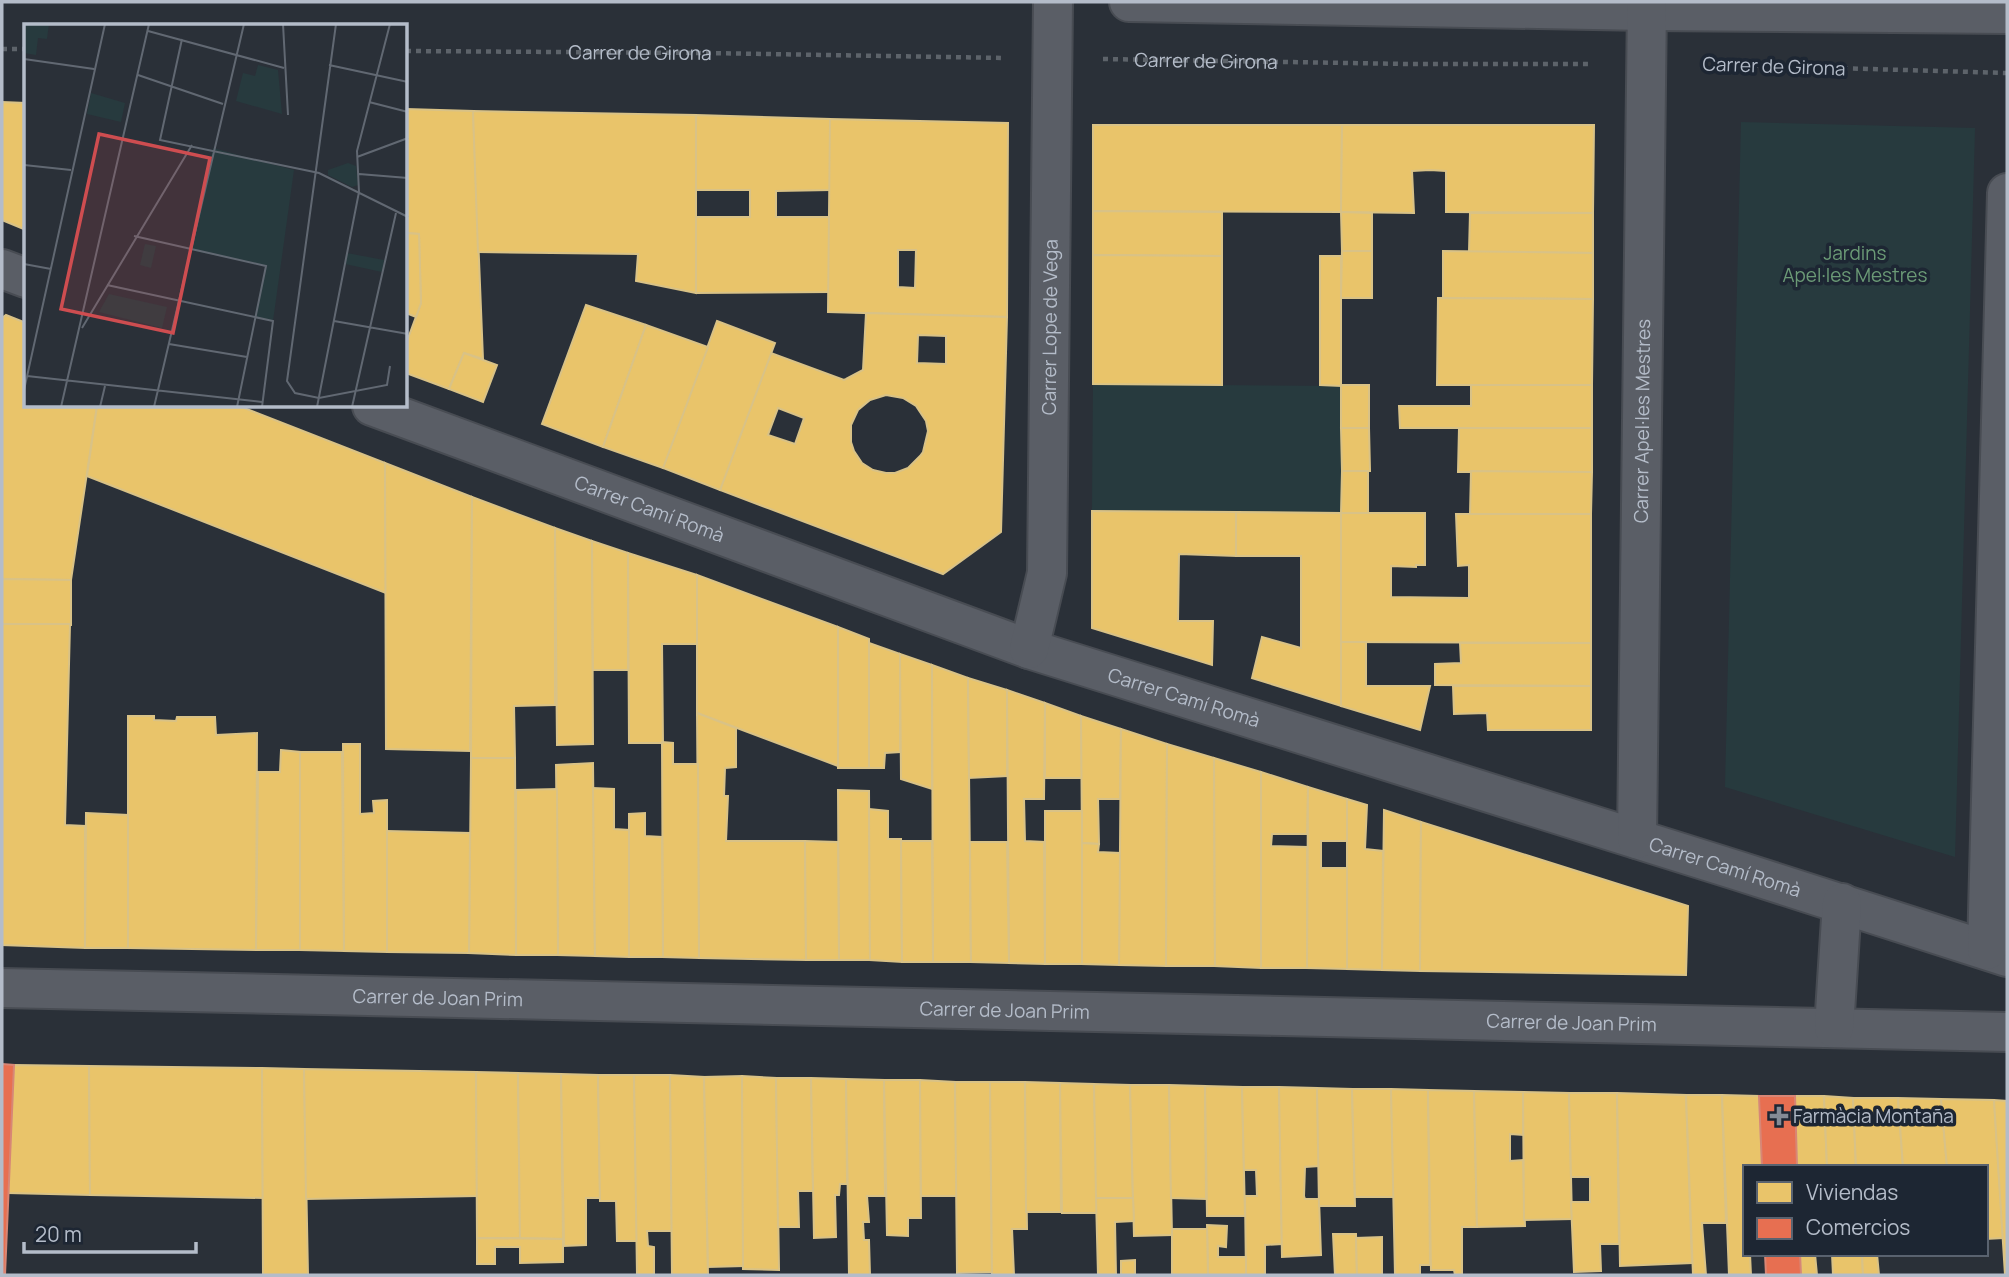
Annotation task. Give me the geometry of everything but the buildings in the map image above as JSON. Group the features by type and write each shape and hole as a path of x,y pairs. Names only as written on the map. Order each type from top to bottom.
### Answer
{"street":[{"name":"Carrer Lope de Vega","path":"1029,649 1047,573 1053,2"},
{"path":"1129,2 1647,6 2007,14"},
{"name":"Carrer Apel·les Mestres","path":"1637,839 1647,6"},
{"path":"1997,954 2007,194"},
{"path":"2,269 24,277"},
{"name":"Carrer Camí Romà","path":"377,408 1029,649 1997,954"},
{"path":"1833,1028 1842,903"},
{"name":"Carrer de Joan Prim","path":"2,988 2007,1032"}],"path":[{"path":"2,49 24,49"},
{"name":"Carrer de Girona","path":"408,51 694,52 1407,64 1646,64 2007,73"}],"green space":[{"name":"Jardins Apel·les Mestres","path":"1741,122 1975,128 1955,857 1725,787"},
{"path":"1093,384 1341,386 1341,513 1092,511"}],"place":[{"name":"Farmàcia Montaña","path":"1779,1116"}]}
